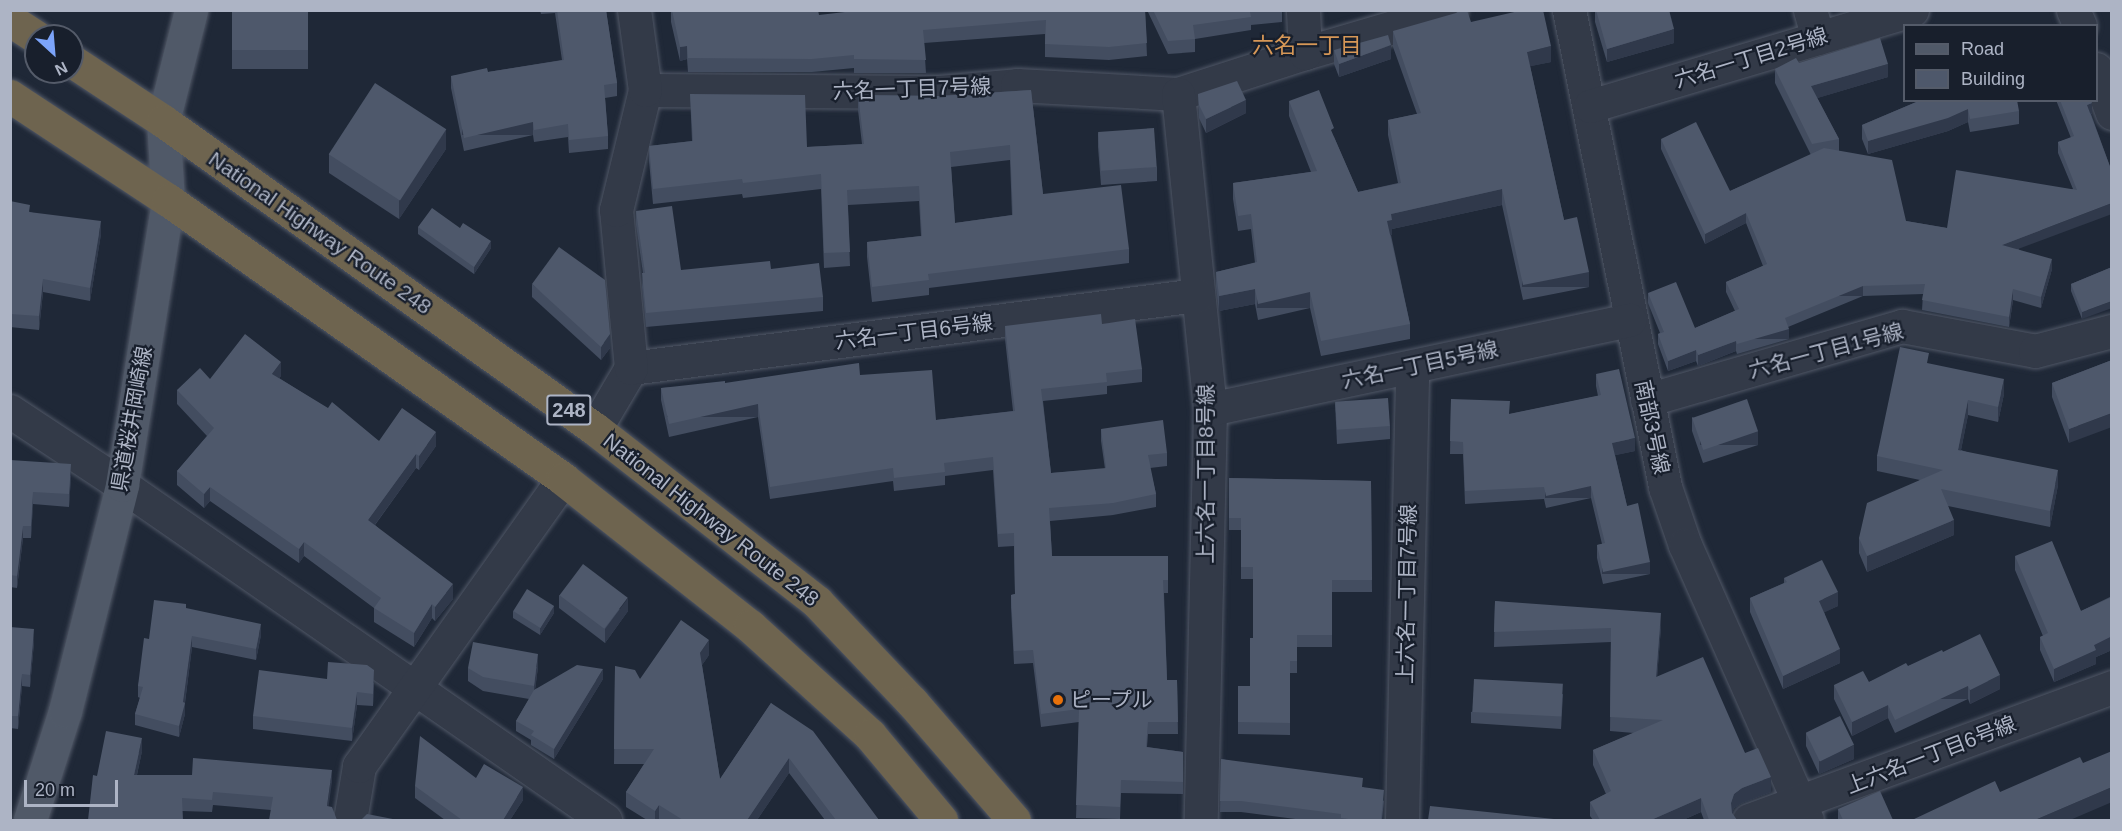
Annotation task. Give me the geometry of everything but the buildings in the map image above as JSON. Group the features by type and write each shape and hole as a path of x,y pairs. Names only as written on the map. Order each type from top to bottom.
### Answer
{"highway":[{"path":"10,20 24,29"},
{"name":"National Highway Route 248","path":"84,69 163,121 595,429 817,602 912,702 1014,820"},
{"path":"10,96 168,200 563,479 750,626 870,735 941,820"}],"main road":[{"name":"県道桜井岡崎線","path":"30,820 65,711 122,484 168,200 163,121 191,10"}],"street":[{"path":"595,429 632,368 616,210 645,90 634,10"},
{"path":"1303,10 1305,53"},
{"path":"1178,94 1305,53 1452,10"},
{"name":"南部3号線","path":"1569,10 1665,487 1685,545 1804,812"},
{"name":"六名一丁目2号線","path":"1590,106 1814,24 1912,10"},
{"path":"2073,10 2079,24"},
{"path":"2098,72 2112,112"},
{"name":"六名一丁目7号線","path":"645,90 939,92 1017,85 1178,94"},
{"name":"上六名一丁目8号線","path":"1178,94 1210,409 1201,820"},
{"name":"六名一丁目6号線","path":"632,368 1197,296"},
{"name":"六名一丁目5号線","path":"1210,409 1630,320"},
{"name":"六名一丁目1号線","path":"1647,400 1902,326 2035,351 2112,331"},
{"name":"上六名一丁目7号線","path":"1402,820 1412,367"},
{"path":"10,411 122,484 605,820"},
{"path":"350,820 359,766 563,479"},
{"name":"上六名一丁目6号線","path":"1749,820 1804,812 2112,687"}],"place":[{"name":"ピープル","path":"1058,700"}],"district":[{"name":"六名一丁目","path":"1307,46"}]}
